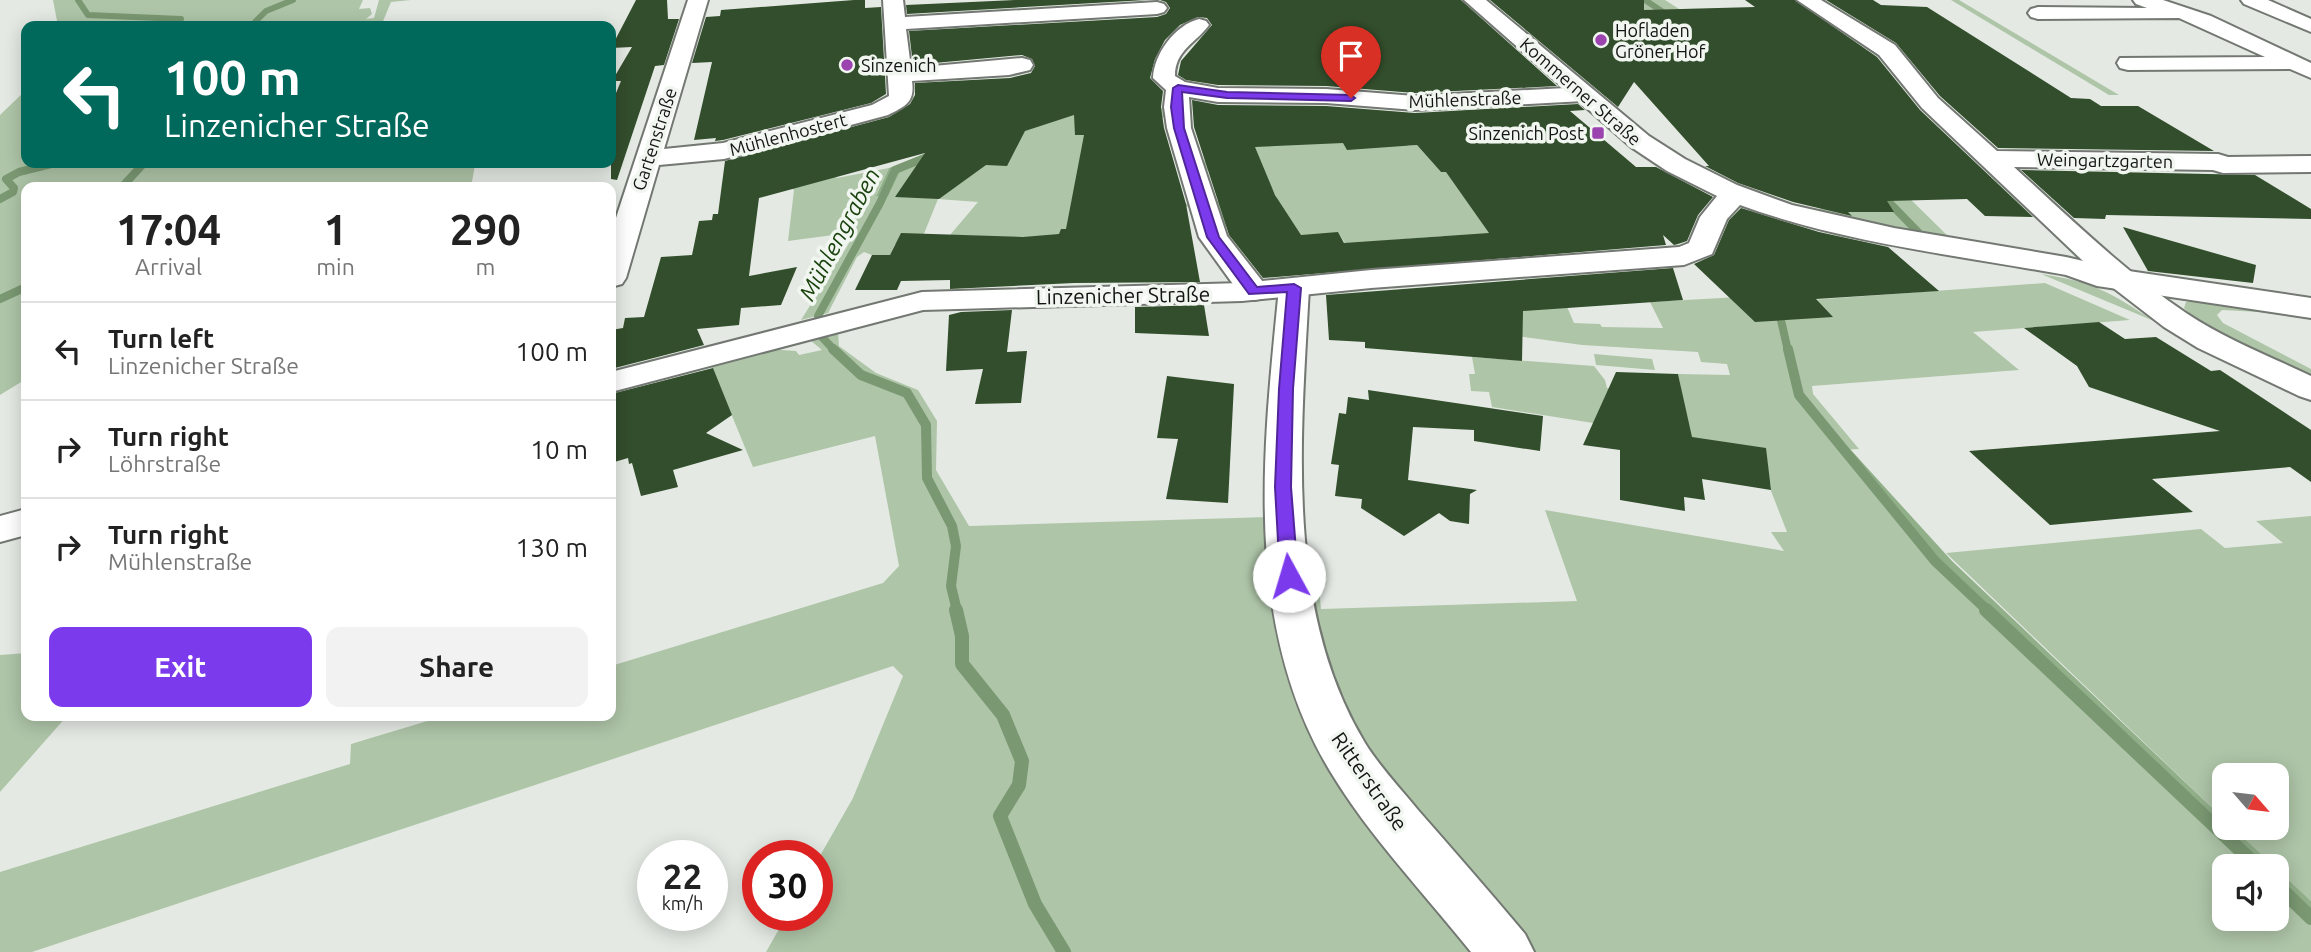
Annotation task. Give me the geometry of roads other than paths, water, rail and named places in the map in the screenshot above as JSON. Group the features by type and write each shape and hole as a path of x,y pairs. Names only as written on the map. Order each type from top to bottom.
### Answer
{"street":[{"name":"Gartenstraße","path":"616,262 698,0"},
{"name":"Mühlenhostert","path":"648,158 724,151 880,110 902,96 893,0"},
{"name":"Kommerner Straße","path":"1474,0 1645,146 1690,173 1735,193 1808,217 1958,255 2023,268 2122,279 2311,308"},
{"name":"Weingartzgarten","path":"1807,0 1887,50 1930,103 2106,267 2175,320 2210,341 2311,389"},
{"path":"2143,0 2186,14 2304,67"},
{"path":"2251,0 2311,26"},
{"path":"894,24 1157,8"},
{"path":"2038,13 2186,14"},
{"path":"1199,24 1178,43 1166,63 1164,78 1178,88 1176,107 1179,128 1213,237 1274,289"},
{"path":"2128,63 2304,67"},
{"path":"900,75 1022,65"},
{"name":"Mühlenstraße","path":"1178,88 1227,95 1326,96 1423,103 1584,94"},
{"name":"Weingartzgarten","path":"1992,159 2311,164"},
{"name":"Linzenicher Straße","path":"616,381 910,303 947,299 1274,289 1383,278 1684,256 1702,248 1714,217 1735,193"},
{"name":"Ritterstraße","path":"1274,289 1284,427 1285,538 1295,625 1313,683 1340,744 1376,797 1505,952"},
{"path":"0,529 21,523"}],"waterway":[{"path":"78,0 88,15 181,19 178,21"},
{"path":"256,21 266,11 293,0"},
{"path":"1645,0 1669,16"},
{"name":"Mühlengraben","path":"834,350 822,337 818,316 880,203 895,170 932,155"},
{"path":"0,199 13,192 14,188 6,179 35,168"},
{"path":"127,182 139,168"},
{"path":"1879,192 1918,232"},
{"path":"0,299 21,289"},
{"path":"1778,307 1788,351"},
{"path":"1788,349 1799,395 1935,561 1988,611"},
{"name":"Mühlengraben","path":"834,350 861,375 907,393 926,425 927,478 952,526 956,546 951,586 957,611"},
{"name":"Mühlengraben","path":"956,610 962,636 962,664 1003,715 1022,761 1019,785 1000,816 1035,904 1064,952"},
{"path":"1986,610 2244,854"},
{"path":"2289,897 2311,918"}],"place":[{"name":"Hofladen Gröner Hof","path":"1601,40"},
{"name":"Sinzenich","path":"847,65"},
{"name":"Sinzenich Post","path":"1598,133"}]}
